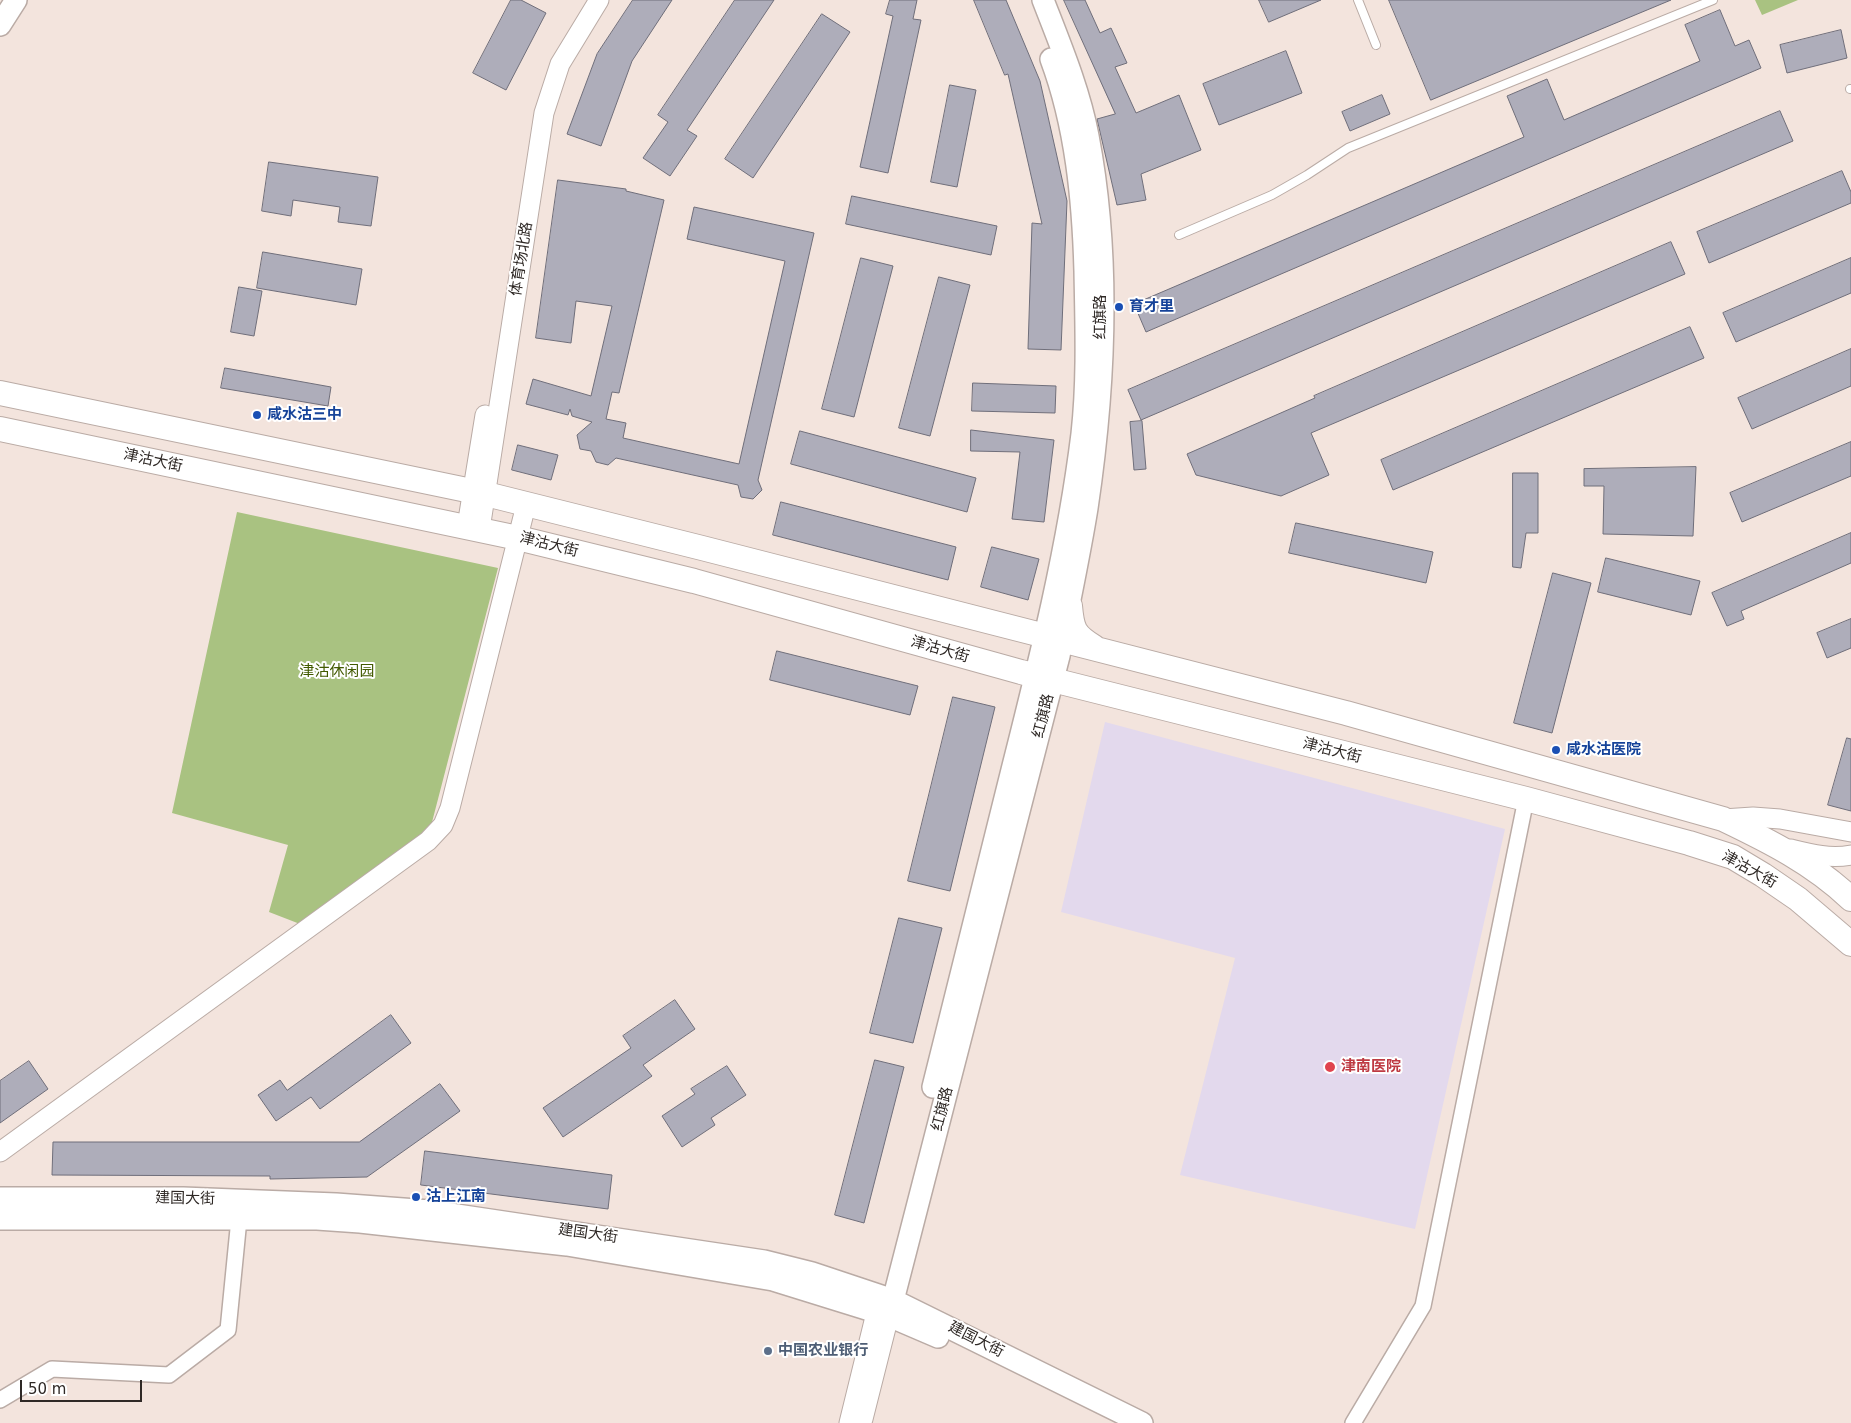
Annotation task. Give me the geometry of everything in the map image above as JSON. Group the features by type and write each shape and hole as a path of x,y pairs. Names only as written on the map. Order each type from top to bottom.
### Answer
{"main road":[{"path":"0,25 16,0"},
{"name":"红旗路","path":"885,1306 1044,678 1055,643 1082,433 1086,367 1085,247 1080,184 1072,138 1057,76 1029,0"},
{"name":"红旗路","path":"1044,0 1076,87 1088,135 1100,234 1100,403 1087,509 1061,604"},
{"path":"0,393 479,493 702,548 1055,643 1104,652 1355,715 1723,818 1778,845 1821,872 1851,899"},
{"name":"津沽大街","path":"0,429 474,528 694,581 1093,691 1526,800 1688,843 1733,857 1798,899 1851,944"},
{"path":"1061,604 1075,633 1104,652"},
{"path":"1055,643 1093,691"},
{"name":"建国大街","path":"0,1198 182,1198 336,1204 430,1211 764,1261 812,1273 1142,1423"},
{"name":"建国大街","path":"0,1219 288,1218 360,1222 567,1245 773,1280 885,1306 920,1328 1117,1423"}],"street":[{"name":"体育场北路","path":"474,528 531,118 547,69 586,0"},
{"name":"体育场北路","path":"479,493 544,113 560,64 599,0"},
{"path":"0,1152 428,841 443,825 450,808 526,505"},
{"path":"1353,1423 1423,1306 1526,800"},
{"path":"1723,818 1753,817 1780,819 1851,832"},
{"path":"1778,845 1813,855 1841,857 1851,855"},
{"path":"0,1400 52,1369 169,1375 228,1330 239,1219"},
{"name":"红旗路","path":"848,1423 885,1306"},
{"name":"红旗路","path":"862,1423 885,1306"}],"lane":[{"path":"1358,0 1376,45"},
{"path":"1179,235 1272,195 1348,148 1713,0"}],"shaded area":[{"name":"津南医院","path":"1105,722 1505,829 1415,1229 1180,1175 1235,958 1061,912"}],"green space":[{"path":"1755,0 1798,0 1762,15"},
{"name":"津沽休闲园","path":"237,512 498,568 431,826 421,837 300,924 269,912 288,845 172,813"}],"building":[{"path":"511,0 521,0 546,13 506,90 473,73"},
{"path":"633,0 672,0 632,61 601,146 567,134 597,54"},
{"path":"735,0 774,0 687,130 697,136 670,176 643,158 668,122 658,115"},
{"path":"890,0 917,0 913,19 921,20 888,173 860,167 893,16 886,14"},
{"path":"974,0 1006,0 1040,81 1067,201 1061,350 1028,349 1032,223 1042,224 1008,74 1005,75"},
{"path":"1064,0 1085,0 1100,33 1111,28 1127,63 1115,67 1136,113 1179,95 1201,150 1141,174 1146,200 1117,205 1097,119 1115,114"},
{"path":"1259,0 1321,0 1269,22"},
{"path":"1389,0 1671,0 1431,100"},
{"path":"1720,10 1735,46 1749,40 1761,68 1146,332 1134,304 1524,137 1507,96 1547,79 1564,120 1700,61 1685,25"},
{"path":"822,14 850,32 753,178 725,159"},
{"path":"1841,30 1847,58 1787,73 1780,45"},
{"path":"1286,51 1302,93 1219,125 1203,84"},
{"path":"950,85 976,90 957,187 931,182"},
{"path":"1382,95 1390,114 1350,131 1342,112"},
{"path":"1780,111 1793,141 1141,420 1128,390"},
{"path":"269,162 378,177 371,226 338,222 340,207 293,200 291,216 262,211"},
{"path":"1842,171 1851,192 1851,203 1709,263 1697,232"},
{"path":"558,180 626,189 626,191 664,200 619,393 612,392 606,419 626,423 623,438 739,464 785,261 687,239 694,207 814,233 758,480 762,490 753,499 741,497 738,485 616,458 608,465 596,462 591,451 580,449 577,435 592,422 572,416 570,409 568,415 526,404 533,379 591,396 612,306 576,301 571,343 536,338"},
{"path":"852,196 997,226 991,255 846,224"},
{"path":"1671,242 1685,274 1311,433 1329,475 1281,496 1196,475 1187,454 1315,398 1314,396"},
{"path":"263,252 362,269 356,305 257,288"},
{"path":"861,258 893,266 854,417 822,409"},
{"path":"1851,258 1851,293 1736,342 1723,313"},
{"path":"939,277 970,285 930,436 899,428"},
{"path":"239,287 262,291 254,336 231,332"},
{"path":"1690,327 1704,358 1393,490 1381,460"},
{"path":"1851,349 1851,386 1752,429 1738,398"},
{"path":"225,368 331,387 328,406 221,388"},
{"path":"973,383 1056,386 1055,413 972,411"},
{"path":"1142,421 1146,469 1134,470 1130,422"},
{"path":"971,430 1054,440 1044,522 1012,519 1020,452 971,451"},
{"path":"800,431 976,478 967,512 791,464"},
{"path":"1851,442 1851,476 1742,522 1730,493"},
{"path":"518,445 558,455 551,480 512,470"},
{"path":"1696,467 1693,536 1603,534 1604,486 1584,486 1584,469"},
{"path":"1513,473 1538,473 1538,533 1526,533 1521,568 1513,567"},
{"path":"781,502 956,547 948,580 773,535"},
{"path":"1296,523 1433,552 1426,583 1289,553"},
{"path":"1851,533 1851,563 1741,611 1744,619 1727,626 1712,593"},
{"path":"992,547 1039,559 1028,600 981,587"},
{"path":"1606,558 1700,581 1691,615 1598,592"},
{"path":"1553,573 1591,583 1552,733 1514,723"},
{"path":"1851,619 1851,648 1827,658 1817,633"},
{"path":"777,651 918,686 910,715 770,680"},
{"path":"953,697 995,707 950,891 908,881"},
{"path":"1847,738 1851,739 1851,811 1828,805"},
{"path":"899,918 942,928 913,1043 870,1033"},
{"path":"675,1000 695,1029 643,1065 652,1076 563,1137 543,1108 631,1048 623,1036"},
{"path":"391,1015 411,1043 320,1109 311,1097 276,1121 258,1095 280,1080 287,1090"},
{"path":"875,1060 904,1067 864,1223 835,1215"},
{"path":"29,1061 48,1089 0,1123 0,1081"},
{"path":"727,1066 746,1095 711,1118 715,1125 682,1147 662,1116 695,1094 691,1089"},
{"path":"440,1084 460,1111 367,1177 270,1179 270,1176 52,1175 53,1142 359,1142"},
{"path":"425,1151 612,1175 608,1209 421,1185"}],"place":[{"name":"育才里","path":"1119,307"},
{"name":"咸水沽三中","path":"257,415"},
{"name":"咸水沽医院","path":"1556,750"},
{"name":"津南医院","path":"1330,1067"},
{"name":"沽上江南","path":"416,1197"},
{"name":"中国农业银行","path":"768,1351"}]}
